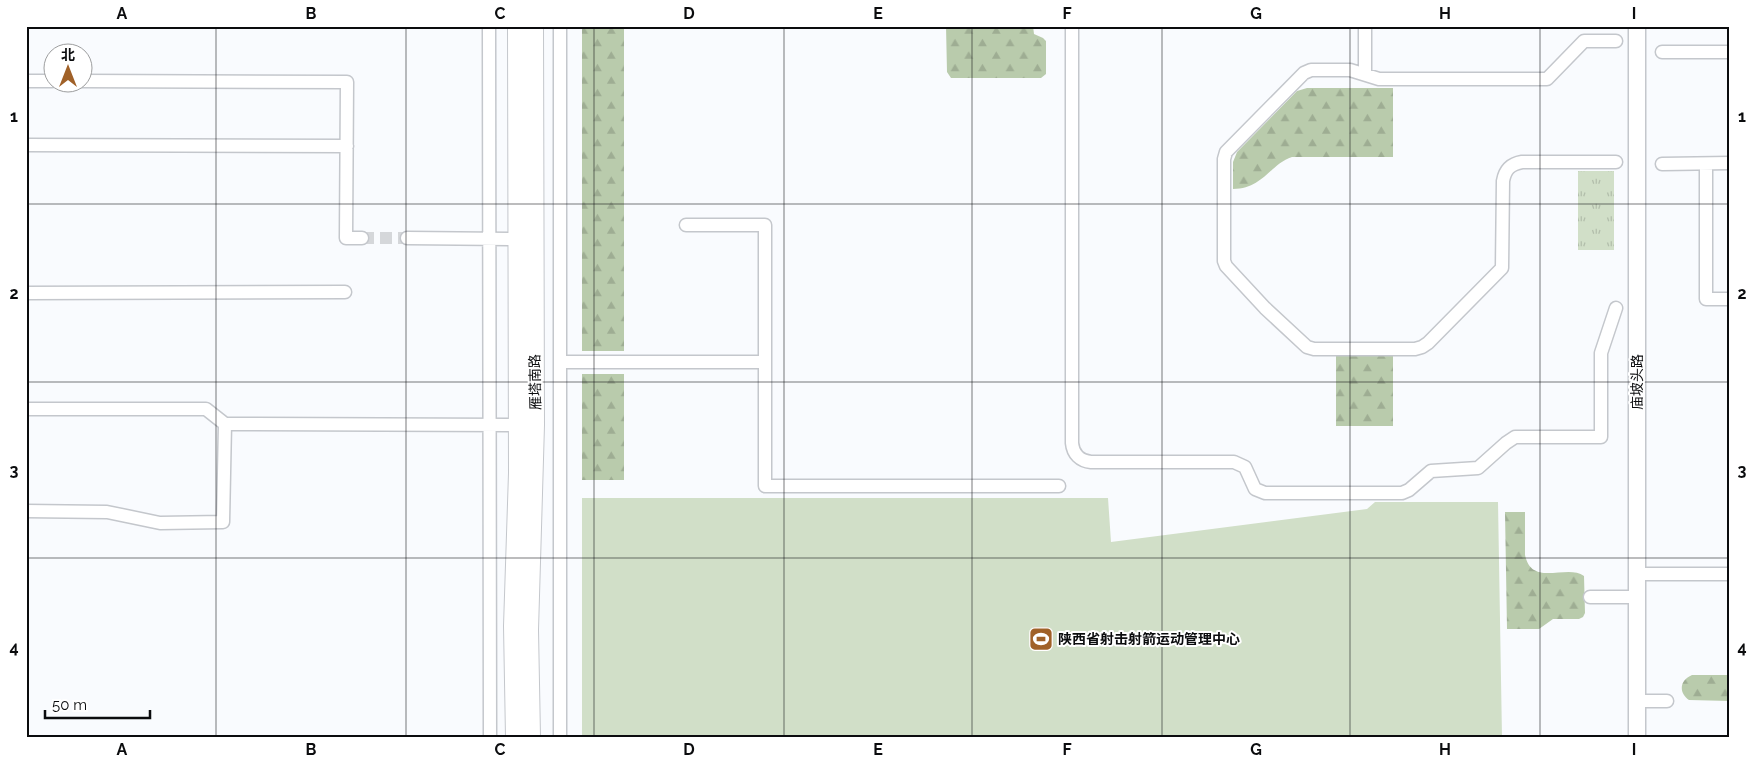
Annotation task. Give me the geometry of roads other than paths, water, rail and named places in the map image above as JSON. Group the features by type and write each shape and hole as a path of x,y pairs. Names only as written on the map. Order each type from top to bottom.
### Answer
{"main road":[{"name":"雁塔南路","path":"515,737 514,626 527,425 517,239 517,26"},
{"name":"雁塔南路","path":"531,737 527,425 534,26"}],"street":[{"path":"489,26 490,737"},
{"path":"560,26 560,737"},
{"path":"1072,26 1072,443 1074,450 1081,459 1091,462 1234,462 1245,467 1255,488 1265,494 1402,493 1409,490 1431,471 1478,468 1508,440 1515,437 1601,437 1601,352 1616,308"},
{"path":"1364,26 1364,74"},
{"name":"庙坡头路","path":"1637,26 1637,737"},
{"path":"1616,41 1584,41 1547,79 1379,79 1350,70 1310,70 1304,73 1230,146 1225,155 1224,260 1226,266 1265,308 1307,347 1314,349 1415,349 1425,345 1502,268 1503,181 1504,174 1508,168 1522,162 1616,162"},
{"path":"1662,52 1730,52"},
{"path":"26,81 42,81"},
{"path":"92,82 348,82 346,238 362,238"},
{"path":"26,145 347,146"},
{"path":"1662,164 1730,163"},
{"path":"1706,164 1706,299 1730,299"},
{"path":"686,225 765,224 765,486 1059,486"},
{"path":"407,238 517,239"},
{"path":"26,293 345,292"},
{"path":"560,362 765,362"},
{"path":"26,409 206,409 225,424 527,425"},
{"path":"26,511 107,512 160,523 223,522 225,424"},
{"path":"1637,574 1730,574"},
{"path":"1590,597 1637,597"},
{"path":"1637,701 1667,701"}],"tunnel":[{"path":"362,238 407,238"}],"place":[{"name":"陕西省射击射箭运动管理中心","path":"1041,639"}]}
